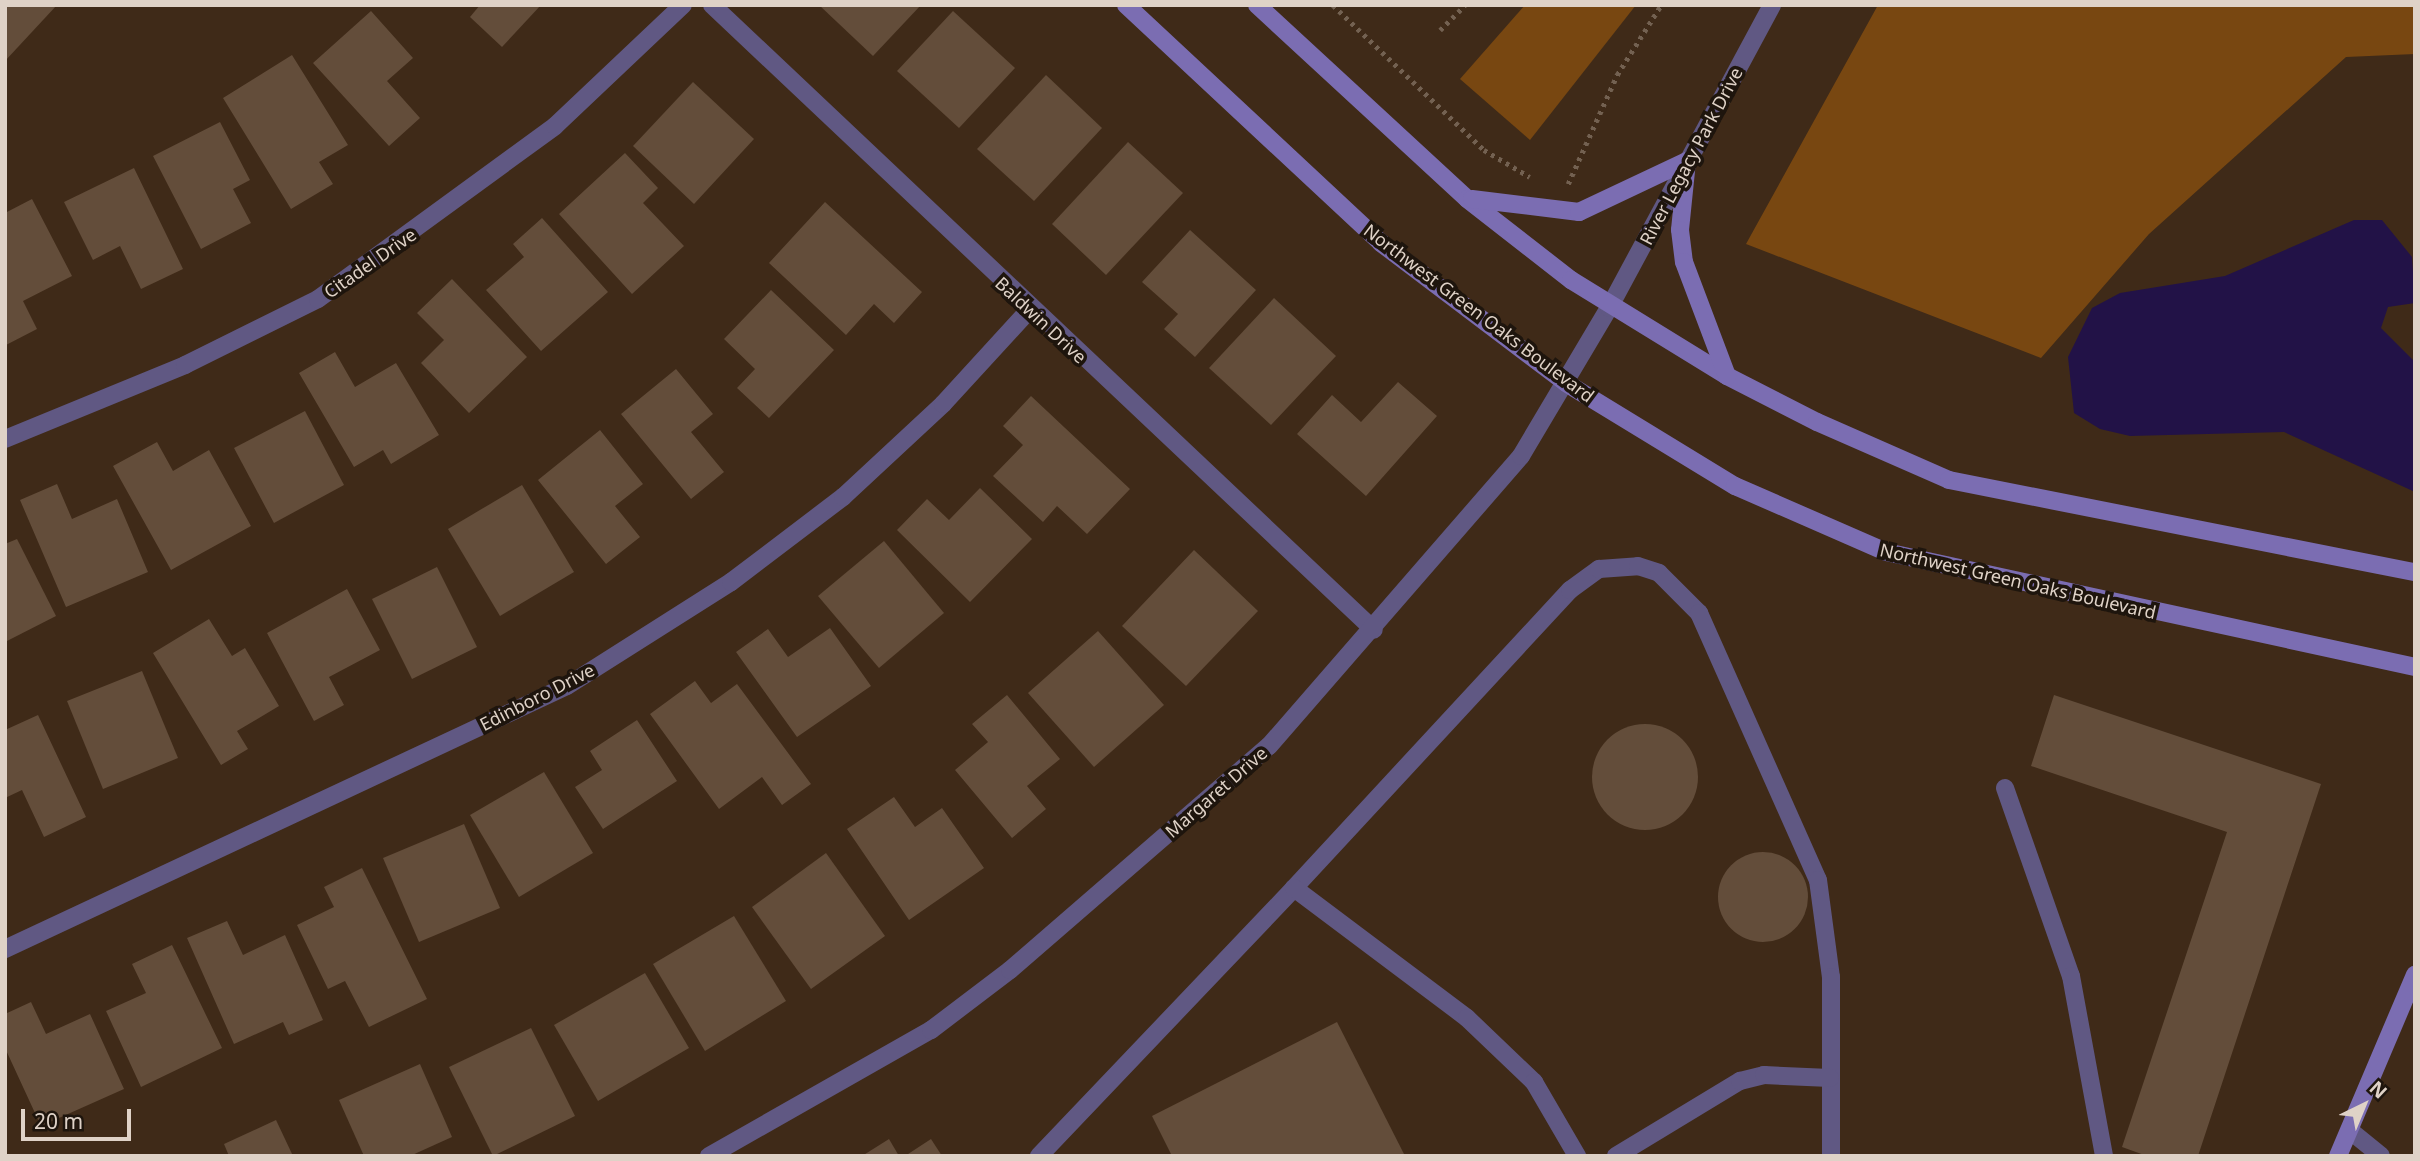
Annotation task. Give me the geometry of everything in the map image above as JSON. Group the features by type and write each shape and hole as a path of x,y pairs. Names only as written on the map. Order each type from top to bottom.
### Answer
{"main road":[{"name":"Northwest Green Oaks Boulevard","path":"1126,5 1381,243 1566,383 1735,486 1886,552 2059,595 2415,667"},
{"path":"1257,5 1467,199 1609,308 1727,376 1949,480 2415,572"},
{"path":"1467,199 1579,212 1687,162"},
{"path":"1687,162 1680,230 1684,262 1727,376"},
{"path":"2339,1156 2353,1133 2415,975"}],"street":[{"name":"Citadel Drive","path":"5,439 185,365 318,299 555,126 683,5"},
{"name":"Baldwin Drive","path":"712,5 1029,310 1374,631"},
{"name":"River Legacy Park Drive","path":"1609,308 1772,5"},
{"name":"Margaret Drive","path":"709,1156 931,1030 1010,970 1269,746 1374,631 1521,456 1609,308"},
{"name":"Edinboro Drive","path":"5,949 567,686 731,582 843,497 943,404 1029,310"},
{"path":"1039,1156 1294,888 1570,590 1599,569 1638,566 1659,573 1699,612 1818,880 1831,977 1831,1156"},
{"path":"2005,788 2071,975 2104,1156"},
{"path":"1294,888 1467,1018 1534,1082 1577,1156"},
{"path":"1616,1156 1740,1081 1764,1075 1830,1078"},
{"path":"2353,1133 2381,1156"}],"path":[{"path":"1334,5 1484,150 1540,183"},
{"path":"1440,30 1465,5"},
{"path":"1562,196 1618,75 1661,5"}],"shaded area":[{"path":"1525,5 1636,5 1530,140 1460,79"},
{"path":"1878,5 2415,5 2415,54 2346,57 2149,234 2041,358 1746,244"},
{"path":"2354,220 2382,220 2412,257 2415,303 2388,307 2381,328 2415,362 2415,492 2284,432 2130,436 2100,429 2074,413 2068,357 2092,308 2120,293 2225,276"}],"building":[{"path":"5,5 57,5 5,61"},
{"path":"480,5 541,5 502,47 470,17"},
{"path":"819,5 921,5 873,56"},
{"path":"371,11 413,58 387,81 420,118 389,146 313,63"},
{"path":"953,11 1015,68 959,128 897,71"},
{"path":"292,55 348,145 319,162 333,184 291,209 223,98"},
{"path":"1046,75 1102,128 1034,201 977,149"},
{"path":"693,82 754,139 694,204 633,146"},
{"path":"220,122 250,180 233,189 251,223 201,249 153,156"},
{"path":"1128,142 1183,193 1106,275 1052,224"},
{"path":"625,153 658,188 643,203 684,246 632,294 559,214"},
{"path":"134,168 183,269 141,289 120,246 93,260 64,202"},
{"path":"32,199 72,276 23,301 37,329 6,345 5,213"},
{"path":"825,202 922,292 894,323 874,304 846,335 769,263"},
{"path":"542,218 608,292 541,351 486,290 524,257 513,244"},
{"path":"1190,230 1256,290 1195,357 1164,329 1178,314 1142,282"},
{"path":"452,279 527,357 469,413 421,363 444,340 417,313"},
{"path":"771,290 834,350 769,418 737,388 755,369 724,339"},
{"path":"1274,298 1336,356 1271,425 1209,368"},
{"path":"335,352 355,387 396,363 439,435 391,464 383,450 354,467 299,373"},
{"path":"676,369 713,414 691,432 724,472 691,499 621,414"},
{"path":"1398,382 1437,416 1366,496 1297,434 1332,395 1361,422"},
{"path":"1031,396 1130,489 1087,534 1057,506 1043,522 993,476 1023,445 1003,426"},
{"path":"305,411 344,485 274,523 234,448"},
{"path":"600,430 643,484 615,506 640,537 606,564 538,480"},
{"path":"157,442 173,471 209,450 251,526 171,570 113,466"},
{"path":"57,484 72,519 117,499 148,572 66,607 20,500"},
{"path":"522,485 574,572 500,616 448,529"},
{"path":"980,488 1032,539 970,602 897,530 927,499 949,520"},
{"path":"17,539 56,616 5,642 5,544"},
{"path":"884,541 944,613 879,668 818,596"},
{"path":"1194,550 1258,611 1186,686 1122,626"},
{"path":"437,567 477,647 412,679 372,599"},
{"path":"347,589 380,650 329,677 344,705 314,721 267,633"},
{"path":"209,619 232,656 245,648 279,706 237,731 248,749 221,765 153,653"},
{"path":"830,628 871,686 797,737 736,652 768,629 788,657"},
{"path":"1098,631 1164,705 1094,767 1028,693"},
{"path":"142,671 178,758 103,789 67,701"},
{"path":"695,681 711,703 737,684 811,784 782,805 762,777 719,809 650,714"},
{"path":"1007,695 1060,759 1027,786 1046,809 1012,838 955,770 988,742 972,724"},
{"path":"2054,695 2321,784 2198,1156 2147,1156 2122,1147 2227,832 2031,766"},
{"path":"38,715 86,817 44,837 22,790 5,798 5,730"},
{"path":"637,720 677,781 603,829 575,787 602,770 590,751"},
{"path":"1645,724 1665,728 1682,740 1694,757 1698,777 1694,797 1682,814 1665,826 1645,830 1625,826 1608,814 1596,797 1592,777 1596,757 1608,740 1625,728"},
{"path":"544,772 593,853 519,897 470,815"},
{"path":"894,797 915,827 942,808 984,868 909,920 847,829"},
{"path":"464,824 500,908 419,942 383,858"},
{"path":"1763,852 1780,855 1795,865 1805,880 1808,897 1805,914 1795,929 1780,939 1763,942 1746,939 1731,929 1721,914 1718,897 1721,880 1731,865 1746,855"},
{"path":"826,853 885,936 811,989 752,907"},
{"path":"362,868 427,999 369,1027 345,981 328,989 297,925 334,907 324,887"},
{"path":"734,916 786,1001 705,1051 653,964"},
{"path":"227,921 243,955 285,935 323,1020 289,1035 283,1022 234,1044 187,938"},
{"path":"172,945 222,1048 141,1087 106,1011 146,993 132,964"},
{"path":"645,973 689,1048 598,1101 554,1025"},
{"path":"31,1002 46,1034 90,1014 124,1089 41,1126 5,1048 5,1014"},
{"path":"1337,1022 1405,1156 1172,1156 1152,1116"},
{"path":"531,1028 575,1116 493,1156 449,1067"},
{"path":"420,1064 452,1137 410,1156 364,1156 339,1100"},
{"path":"276,1120 293,1156 229,1156 224,1144"},
{"path":"889,1139 899,1156 862,1156"},
{"path":"931,1139 942,1156 905,1156"}]}
